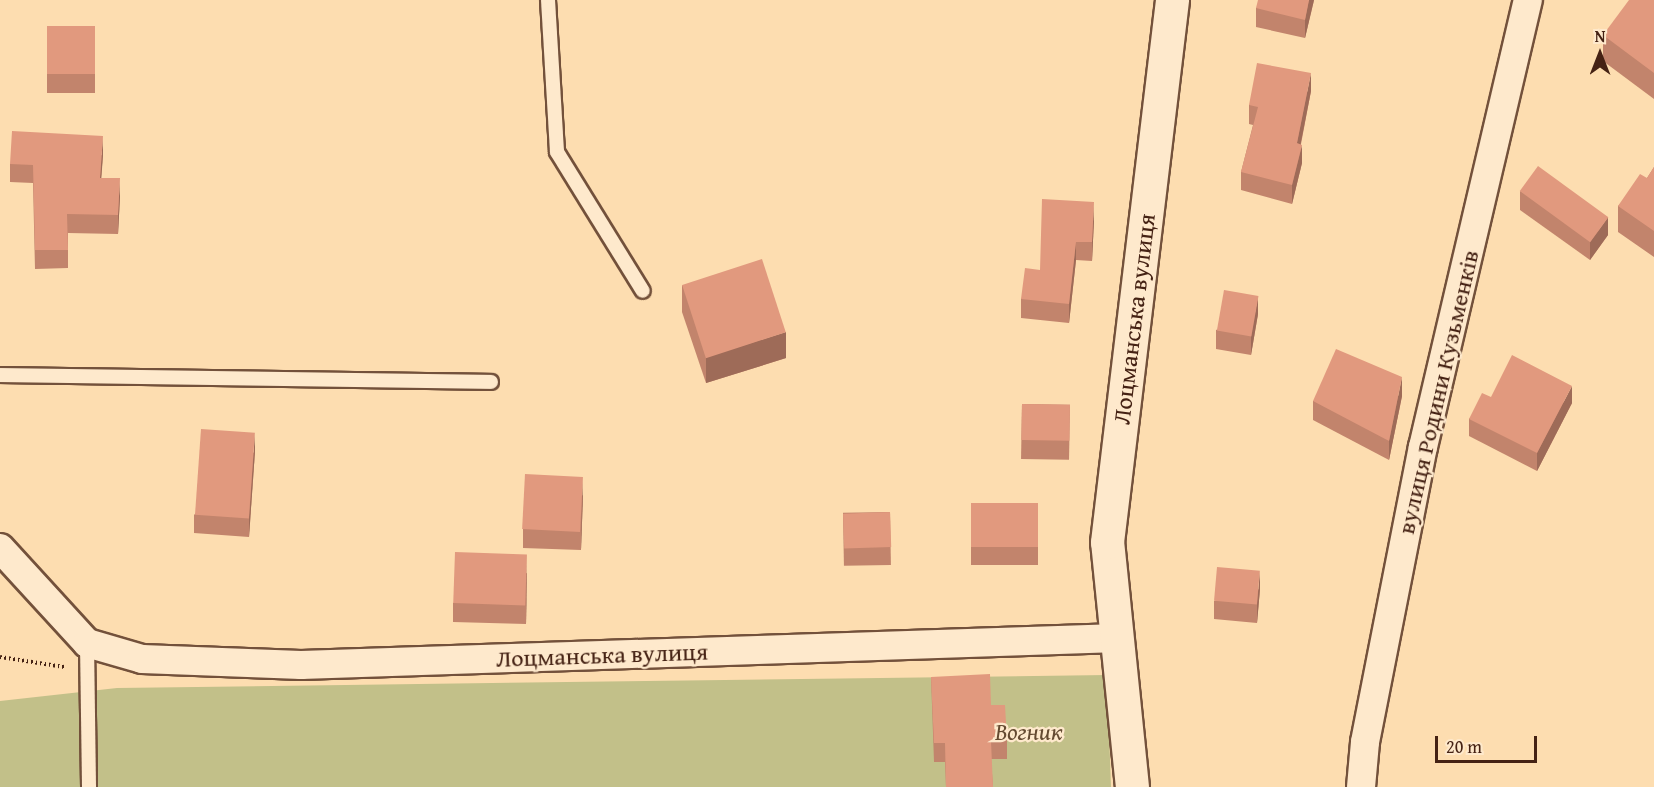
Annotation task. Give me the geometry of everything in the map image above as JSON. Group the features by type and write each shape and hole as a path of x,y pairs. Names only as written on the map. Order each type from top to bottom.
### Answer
{"street":[{"name":"Лоцманська вулиця","path":"1132,787 1119,638 1107,542 1172,0"},
{"name":"вулиця Родини Кузьменків","path":"1361,787 1365,742 1423,447 1528,0"},
{"path":"0,548 87,643"},
{"name":"Лоцманська вулиця","path":"87,643 142,659 301,664 1119,638"}],"lane":[{"path":"548,0 557,152 643,291"},
{"path":"0,375 491,382"},
{"path":"87,643 89,787"}],"path":[{"path":"0,657 87,671"}],"green space":[{"name":"Вогник","path":"1107,675 1111,787 0,787 0,701 117,688"}],"building":[{"path":"1258,0 1309,0 1305,20 1256,8"},
{"path":"1629,0 1654,0 1654,73 1603,35"},
{"path":"47,26 95,26 95,74 47,74"},
{"path":"1257,63 1311,73 1297,143 1302,145 1292,185 1241,172 1258,107 1249,105"},
{"path":"12,131 103,136 100,178 120,178 118,215 67,214 68,250 35,250 33,165 10,164"},
{"path":"1538,166 1608,217 1590,242 1520,191"},
{"path":"1654,167 1654,231 1618,206 1640,174 1647,178"},
{"path":"1042,199 1094,202 1092,242 1076,242 1069,304 1021,299 1025,268 1040,270"},
{"path":"762,259 786,332 706,358 682,285"},
{"path":"1224,290 1258,296 1251,336 1217,330"},
{"path":"1336,349 1402,377 1389,441 1313,401"},
{"path":"1512,355 1572,386 1537,453 1469,419 1482,393 1491,397"},
{"path":"1022,404 1070,405 1069,441 1021,440"},
{"path":"201,429 255,433 249,519 195,515"},
{"path":"525,474 583,477 580,532 522,529"},
{"path":"971,503 1038,503 1038,547 971,547"},
{"path":"890,512 891,547 844,549 843,514"},
{"path":"455,552 527,555 525,605 453,603"},
{"path":"1217,567 1260,571 1257,605 1214,601"},
{"path":"990,674 991,705 1005,705 1007,740 991,741 993,787 946,787 945,743 934,743 931,677"}]}
